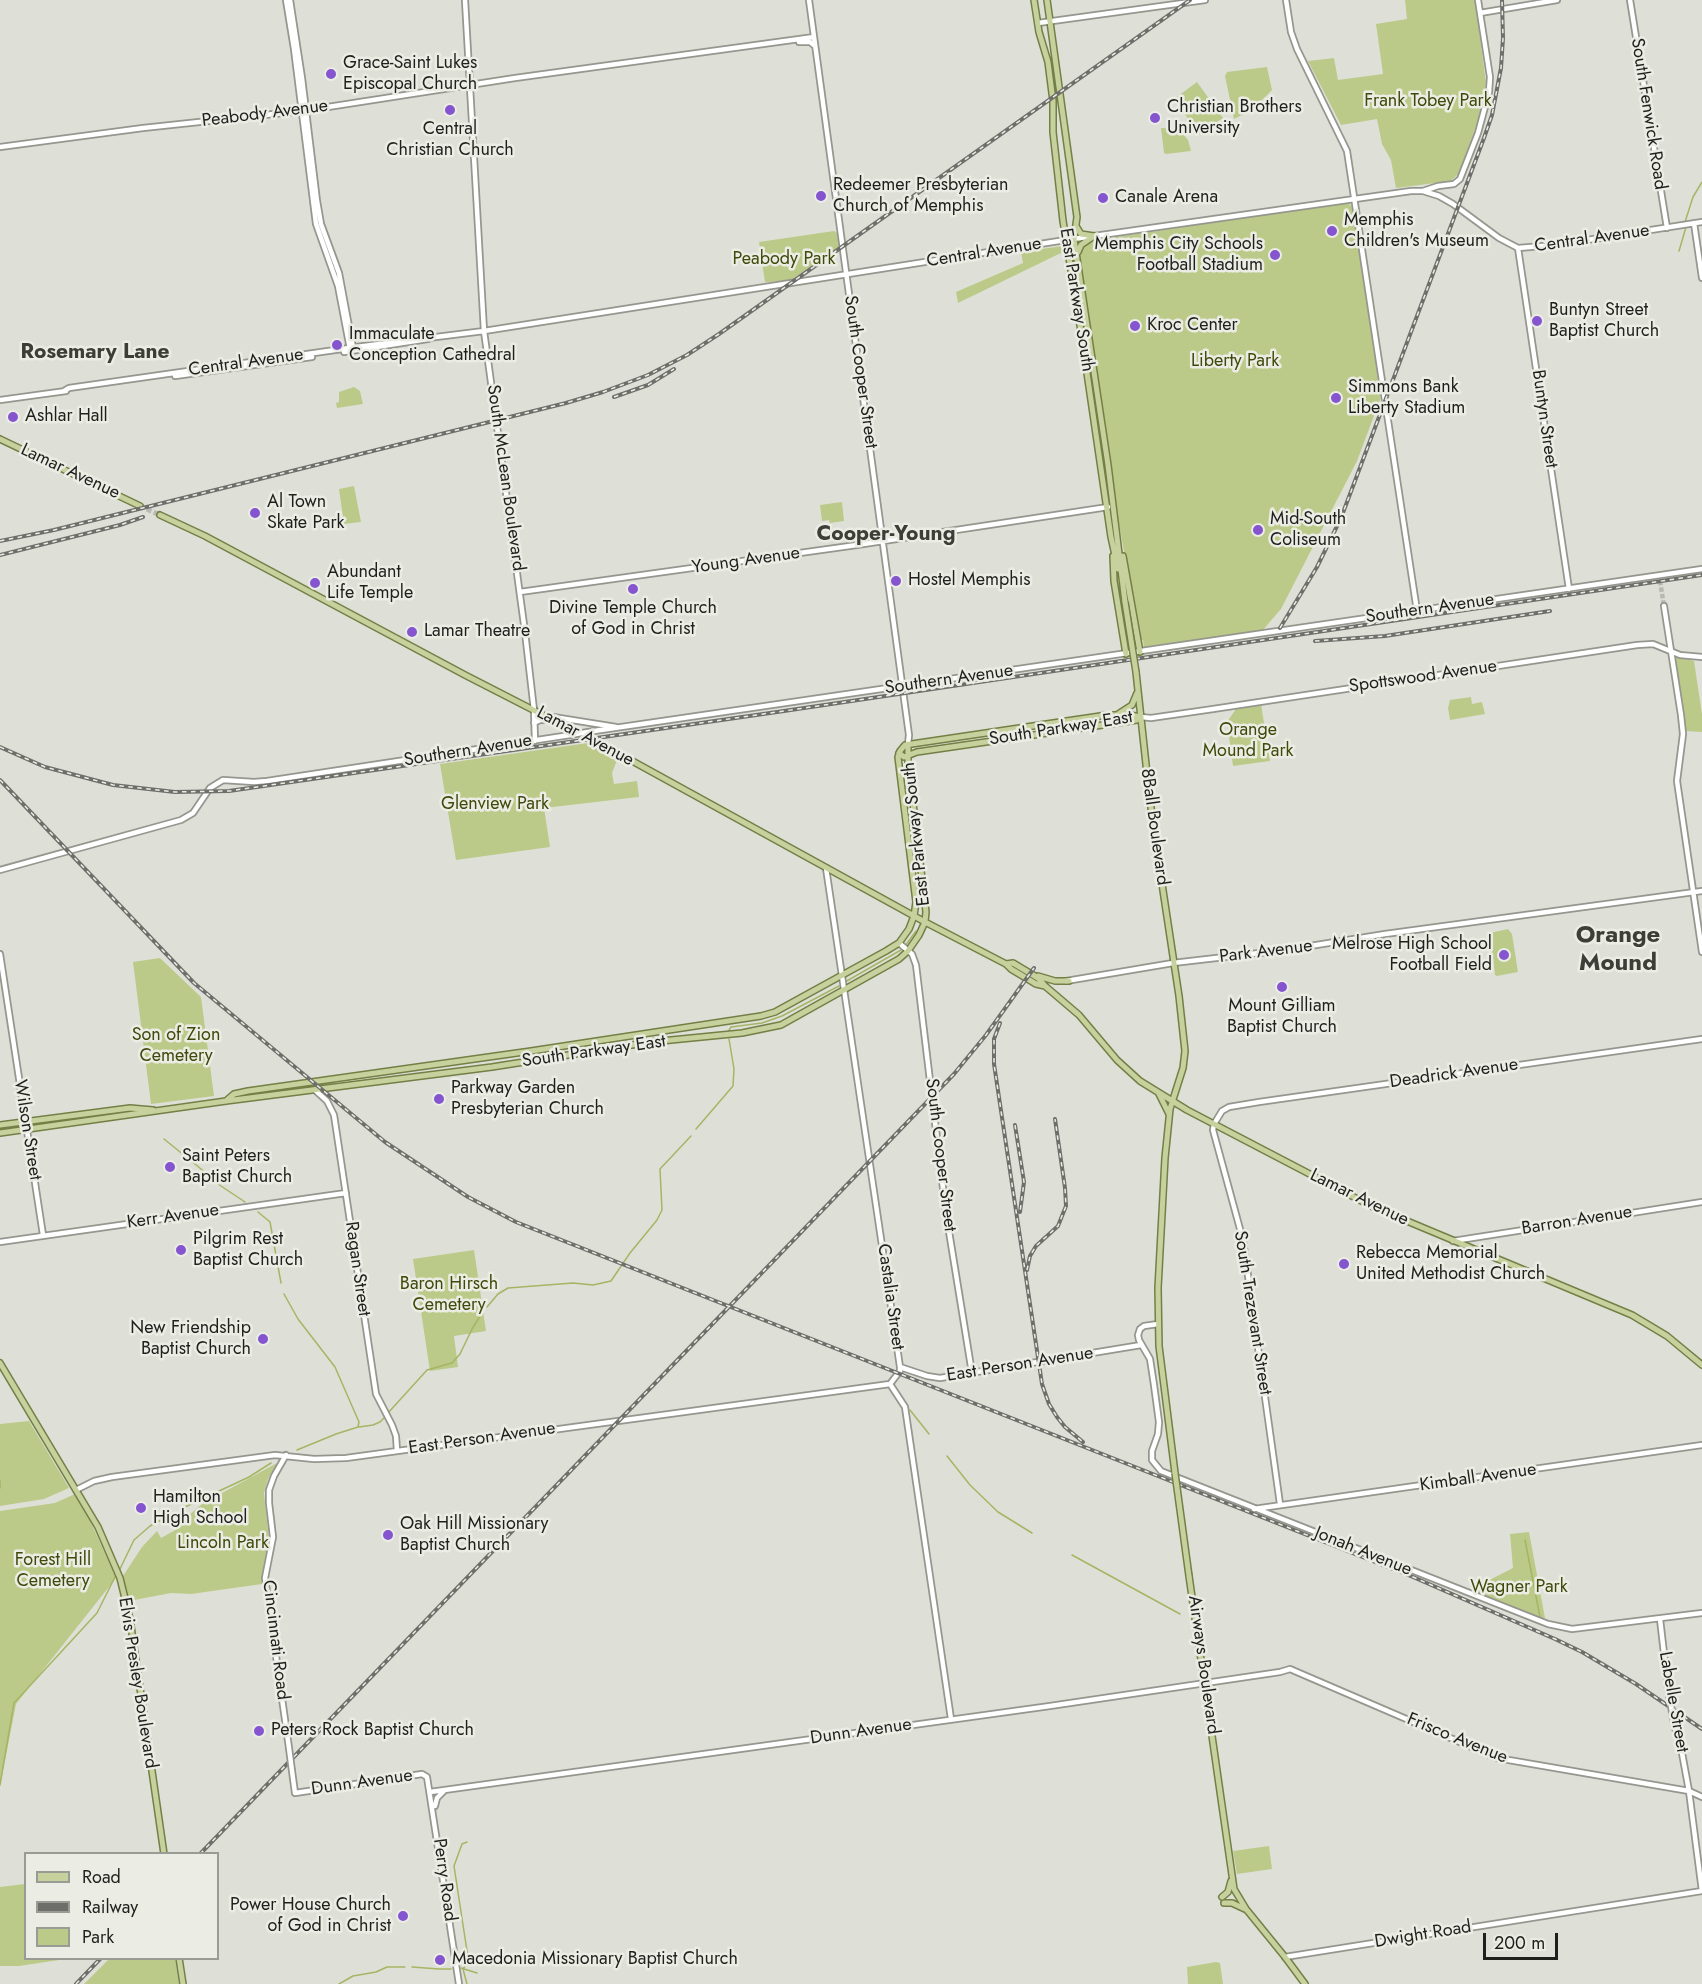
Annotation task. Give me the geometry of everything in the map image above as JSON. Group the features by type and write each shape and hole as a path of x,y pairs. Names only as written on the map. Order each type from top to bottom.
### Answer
{"main road":[{"path":"288,0 310,165 321,224 339,273 351,349"},
{"name":"South McLean Boulevard","path":"465,0 484,331 520,592 534,710 535,741"},
{"name":"South Cooper Street","path":"809,0 909,735 908,744"},
{"name":"East Parkway South","path":"1034,0 1048,62 1053,101 1053,132 1066,240 1110,507 1117,531 1141,717"},
{"name":"East Parkway South","path":"1047,0 1077,218 1074,239 1110,507 1111,537 1125,601"},
{"path":"1038,23 1204,0"},
{"path":"1286,0 1296,47 1347,151 1418,611"},
{"path":"1423,191 1454,184 1460,179 1478,133 1489,92 1490,77 1478,0"},
{"path":"1480,13 1557,0"},
{"name":"South Fenwick Road","path":"1630,0 1667,228"},
{"name":"Peabody Avenue","path":"0,147 143,128 304,111 515,78 814,37"},
{"path":"790,40 810,42 816,46"},
{"name":"Central Avenue","path":"0,400 185,376 351,349 424,341 429,338 1066,240 1423,191 1453,204 1499,238 1518,248 1555,245 1702,222"},
{"path":"1694,223 1702,278"},
{"path":"1076,225 1079,232 1094,236"},
{"path":"1077,256 1078,248 1094,236"},
{"name":"Buntyn Street","path":"1518,248 1569,589"},
{"name":"Lamar Avenue","path":"0,439 140,506"},
{"name":"Young Avenue","path":"520,592 1110,507"},
{"name":"Lamar Avenue","path":"160,515 205,536 555,720 1006,964 1028,979 1045,986"},
{"path":"1117,531 1140,652"},
{"path":"1111,537 1114,581 1126,654"},
{"name":"Southern Avenue","path":"0,870 181,820 193,813 210,788 223,780 267,781 1569,589 1660,579 1702,569"},
{"path":"1664,606 1682,719 1682,743 1678,771 1680,798 1702,952"},
{"name":"Spottswood Avenue","path":"1141,717 1151,718 1213,709 1637,645 1653,644 1688,657 1702,657"},
{"path":"1116,714 1132,705 1138,689"},
{"name":"South Parkway East","path":"908,744 1116,714 1141,717"},
{"path":"547,716 621,728"},
{"name":"South Parkway East","path":"899,753 902,757 917,752 1137,720 1141,717"},
{"name":"8Ball Boulevard","path":"1141,717 1154,831 1173,963"},
{"path":"548,739 541,737 534,726 545,719 555,720"},
{"path":"1047,724 1048,732"},
{"name":"East Parkway South","path":"908,744 899,753 916,902 914,916"},
{"name":"East Parkway South","path":"908,744 926,912 925,922"},
{"name":"Castalia Street","path":"826,868 900,1367 900,1371 890,1384"},
{"name":"Park Avenue","path":"1045,986 1173,963 1285,950 1385,934 1702,891"},
{"name":"South Parkway East","path":"226,1101 234,1094 248,1091 521,1053 761,1016 775,1012 899,943 906,935 914,916"},
{"name":"South Parkway East","path":"0,1133 492,1067 651,1042 772,1028 899,959 908,951 925,922"},
{"path":"911,924 921,930 934,927"},
{"name":"South Cooper Street","path":"899,943 915,958 946,1212 972,1373"},
{"name":"Wilson Street","path":"0,954 43,1235"},
{"name":"Lamar Avenue","path":"1006,964 1013,963 1033,975 1079,1015 1119,1061 1140,1081 1159,1094 1358,1200 1632,1315 1668,1336 1702,1365"},
{"path":"1172,1101 1183,1068 1185,1051 1173,963"},
{"path":"1033,975 1055,981 1069,981"},
{"name":"Deadrick Avenue","path":"1214,1124 1222,1111 1232,1106 1702,1039"},
{"name":"Ragan Street","path":"315,1090 327,1101 334,1115 376,1394 391,1422 396,1436 397,1451"},
{"path":"1159,1094 1170,1114 1179,1105"},
{"name":"Airways Boulevard","path":"1172,1101 1158,1288 1158,1324 1164,1398 1234,1889 1246,1909 1305,1984"},
{"name":"South Parkway East","path":"0,1125 133,1108 164,1111"},
{"name":"South Trezevant Street","path":"1214,1124 1213,1130 1244,1240 1280,1504"},
{"name":"Kerr Avenue","path":"0,1242 345,1193"},
{"name":"Barron Avenue","path":"1453,1241 1702,1202"},
{"path":"1141,1345 1138,1335 1140,1329 1144,1326 1158,1324"},
{"name":"East Person Avenue","path":"900,1367 917,1374 940,1378 1141,1345"},
{"name":"Jonah Avenue","path":"1141,1345 1150,1359 1159,1422 1152,1460 1161,1471 1548,1624 1572,1629 1660,1619"},
{"name":"Elvis Presley Boulevard","path":"0,1363 98,1527 120,1578 130,1619 164,1852"},
{"path":"890,1384 905,1407 951,1719"},
{"name":"East Person Avenue","path":"76,1490 94,1481 112,1477 275,1455 325,1459 346,1458 890,1384"},
{"name":"Kimball Avenue","path":"1254,1509 1702,1445"},
{"name":"Cincinnati Road","path":"286,1455 269,1490 273,1538 265,1578 295,1793"},
{"path":"1660,1619 1702,1613"},
{"name":"Labelle Street","path":"1660,1619 1668,1688 1689,1791 1702,1891"},
{"name":"Dunn Avenue","path":"430,1792 1205,1683 1290,1669"},
{"name":"Frisco Avenue","path":"1290,1669 1497,1758 1689,1791 1702,1797"},
{"name":"Dunn Avenue","path":"295,1793 422,1774 428,1777"},
{"name":"Perry Road","path":"428,1777 459,1984"},
{"path":"435,1819 435,1802 446,1790"},
{"path":"1232,1874 1230,1887 1223,1900 1246,1909"},
{"name":"Dwight Road","path":"1285,1957 1702,1891"},
{"path":"179,1960 183,1984"}],"green space":[{"name":"Frank Tobey Park","path":"1405,0 1475,0 1486,83 1478,121 1459,173 1451,181 1396,188 1391,160 1382,144 1377,119 1341,125 1308,61 1334,58 1338,80 1383,74 1376,24 1407,19"},
{"path":"1267,67 1272,90 1252,110 1234,119 1225,76 1227,72"},
{"path":"1197,82 1223,118 1199,134 1174,99"},
{"path":"1161,128 1171,128 1182,133 1188,140 1191,151 1164,153"},
{"name":"Liberty Park","path":"1347,203 1352,206 1380,389 1380,400 1357,461 1281,609 1262,631 1144,648 1143,640 1140,639 1115,502 1107,448 1109,445 1104,429 1078,250 1089,241"},
{"name":"Peabody Park","path":"834,231 837,233 839,247 790,281 765,282 759,242"},
{"path":"1062,246 1065,251 958,303 956,292 1023,263 1021,252"},
{"path":"354,387 360,391 363,404 337,408 339,392"},
{"path":"354,486 361,522 344,524 339,489"},
{"path":"842,502 844,521 830,523 829,520 822,521 820,505"},
{"path":"1674,656 1694,661 1702,714 1702,732 1685,731"},
{"path":"1471,697 1472,704 1482,702 1485,714 1450,720 1448,708 1450,700"},
{"name":"Orange Mound Park","path":"1261,704 1270,761 1233,766 1227,722 1238,706"},
{"name":"Glenview Park","path":"588,743 617,760 612,773 614,784 637,781 639,797 544,808 550,847 456,860 440,764"},
{"name":"Melrose High School Football Field","path":"1508,929 1512,934 1518,972 1497,976 1495,975 1490,933"},
{"name":"Son of Zion Cemetery","path":"160,958 201,997 214,1096 151,1104 133,962"},
{"name":"Baron Hirsch Cemetery","path":"474,1250 486,1331 454,1336 458,1367 430,1371 413,1259"},
{"path":"29,1421 69,1488 44,1499 0,1506 0,1424"},
{"name":"Lincoln Park","path":"277,1463 268,1479 264,1493 269,1539 262,1584 191,1594 171,1593 129,1601 123,1576 142,1547 157,1531 161,1538 177,1529 175,1522 189,1515 202,1504"},
{"name":"Forest Hill Cemetery","path":"75,1494 88,1516 116,1578 16,1704 0,1786 0,1511 55,1503"},
{"name":"Wagner Park","path":"1529,1532 1545,1618 1543,1619 1468,1591 1513,1568 1510,1534"},
{"path":"1269,1846 1272,1869 1237,1874 1233,1851"},
{"path":"24,1884 24,1960 59,1960 19,1966 0,1966 0,1887"},
{"path":"108,1960 175,1960 179,1984 84,1984"},
{"path":"1220,1963 1223,1984 1188,1984 1187,1967"}],"waterway":[{"path":"1685,222 1693,197 1702,182"},
{"path":"1679,251 1686,227"},
{"path":"905,946 916,931"},
{"path":"845,982 901,950"},
{"path":"728,1032 731,1027 762,1023 782,1016 839,986"},
{"path":"696,1129 733,1086 734,1069 729,1039"},
{"path":"487,1307 498,1294 508,1288 573,1283 593,1285 611,1281 662,1210 660,1169 691,1136"},
{"path":"164,1139 206,1173"},
{"path":"212,1180 245,1202"},
{"path":"258,1212 270,1222 281,1283"},
{"path":"284,1294 298,1319 335,1367 359,1422 358,1427 297,1450"},
{"path":"388,1413 427,1370 452,1363 460,1354 482,1313"},
{"path":"910,1410 929,1434"},
{"path":"359,1427 373,1425 385,1417"},
{"path":"947,1456 970,1485 998,1512 1032,1533"},
{"path":"185,1507 249,1477 271,1463"},
{"path":"0,1481 0,1488"},
{"path":"119,1571 134,1540 161,1520"},
{"path":"1525,1540 1540,1617"},
{"path":"1072,1555 1180,1614"},
{"path":"0,1785 14,1703 97,1613 116,1575"},
{"path":"467,1842 462,1844 454,1866 467,1951 468,1962 463,1969 467,1984"},
{"path":"339,1984 353,1976 376,1972 387,1967 405,1967"},
{"path":"412,1967 451,1969"},
{"path":"461,1968 477,1973"}],"tunnel":[{"path":"140,506 160,515"},
{"path":"1660,581 1664,606"}],"railway":[{"path":"0,541 54,530 566,403 648,375 687,355 719,334 1190,0"},
{"path":"1280,628 1317,567 1341,518 1484,138 1492,115 1501,68 1502,0"},
{"path":"614,397 648,385 674,369"},
{"path":"0,555 120,525 143,517"},
{"path":"0,747 45,767 113,785 175,792 229,791 1702,575"},
{"path":"1315,641 1385,636 1550,611"},
{"path":"0,780 194,983 385,1142 468,1197 516,1222 1413,1577 1582,1652 1636,1684 1702,1729"},
{"path":"202,1852 954,1074 986,1035 1034,968"},
{"path":"1000,1023 994,1039 994,1064 1042,1384 1049,1404 1057,1417 1083,1442"},
{"path":"1027,1270 1030,1256 1036,1246 1058,1226 1066,1206 1055,1119"},
{"path":"1015,1125 1024,1182 1020,1212"},
{"path":"76,1984 99,1960"}],"place":[{"name":"Grace-Saint Lukes Episcopal Church","path":"331,74"},
{"name":"Central Christian Church","path":"450,110"},
{"name":"Christian Brothers University","path":"1155,118"},
{"name":"Redeemer Presbyterian Church of Memphis","path":"821,196"},
{"name":"Canale Arena","path":"1103,198"},
{"name":"Memphis Children's Museum","path":"1332,231"},
{"name":"Memphis City Schools Football Stadium","path":"1275,255"},
{"name":"Buntyn Street Baptist Church","path":"1537,321"},
{"name":"Kroc Center","path":"1135,326"},
{"name":"Immaculate Conception Cathedral","path":"337,345"},
{"name":"Simmons Bank Liberty Stadium","path":"1336,398"},
{"name":"Ashlar Hall","path":"13,417"},
{"name":"Al Town Skate Park","path":"255,513"},
{"name":"Mid-South Coliseum","path":"1258,530"},
{"name":"Hostel Memphis","path":"896,581"},
{"name":"Abundant Life Temple","path":"315,583"},
{"name":"Divine Temple Church of God in Christ","path":"633,589"},
{"name":"Lamar Theatre","path":"412,632"},
{"name":"Melrose High School Football Field","path":"1504,955"},
{"name":"Mount Gilliam Baptist Church","path":"1282,987"},
{"name":"Parkway Garden Presbyterian Church","path":"439,1099"},
{"name":"Saint Peters Baptist Church","path":"170,1167"},
{"name":"Pilgrim Rest Baptist Church","path":"181,1250"},
{"name":"Rebecca Memorial United Methodist Church","path":"1344,1264"},
{"name":"New Friendship Baptist Church","path":"263,1339"},
{"name":"Hamilton High School","path":"141,1508"},
{"name":"Oak Hill Missionary Baptist Church","path":"388,1535"},
{"name":"Peters Rock Baptist Church","path":"259,1731"},
{"name":"Power House Church of God in Christ","path":"403,1916"},
{"name":"Macedonia Missionary Baptist Church","path":"440,1960"}],"district":[{"name":"Rosemary Lane","path":"95,353"},
{"name":"Cooper-Young","path":"886,535"},
{"name":"Orange Mound","path":"1618,950"}]}
